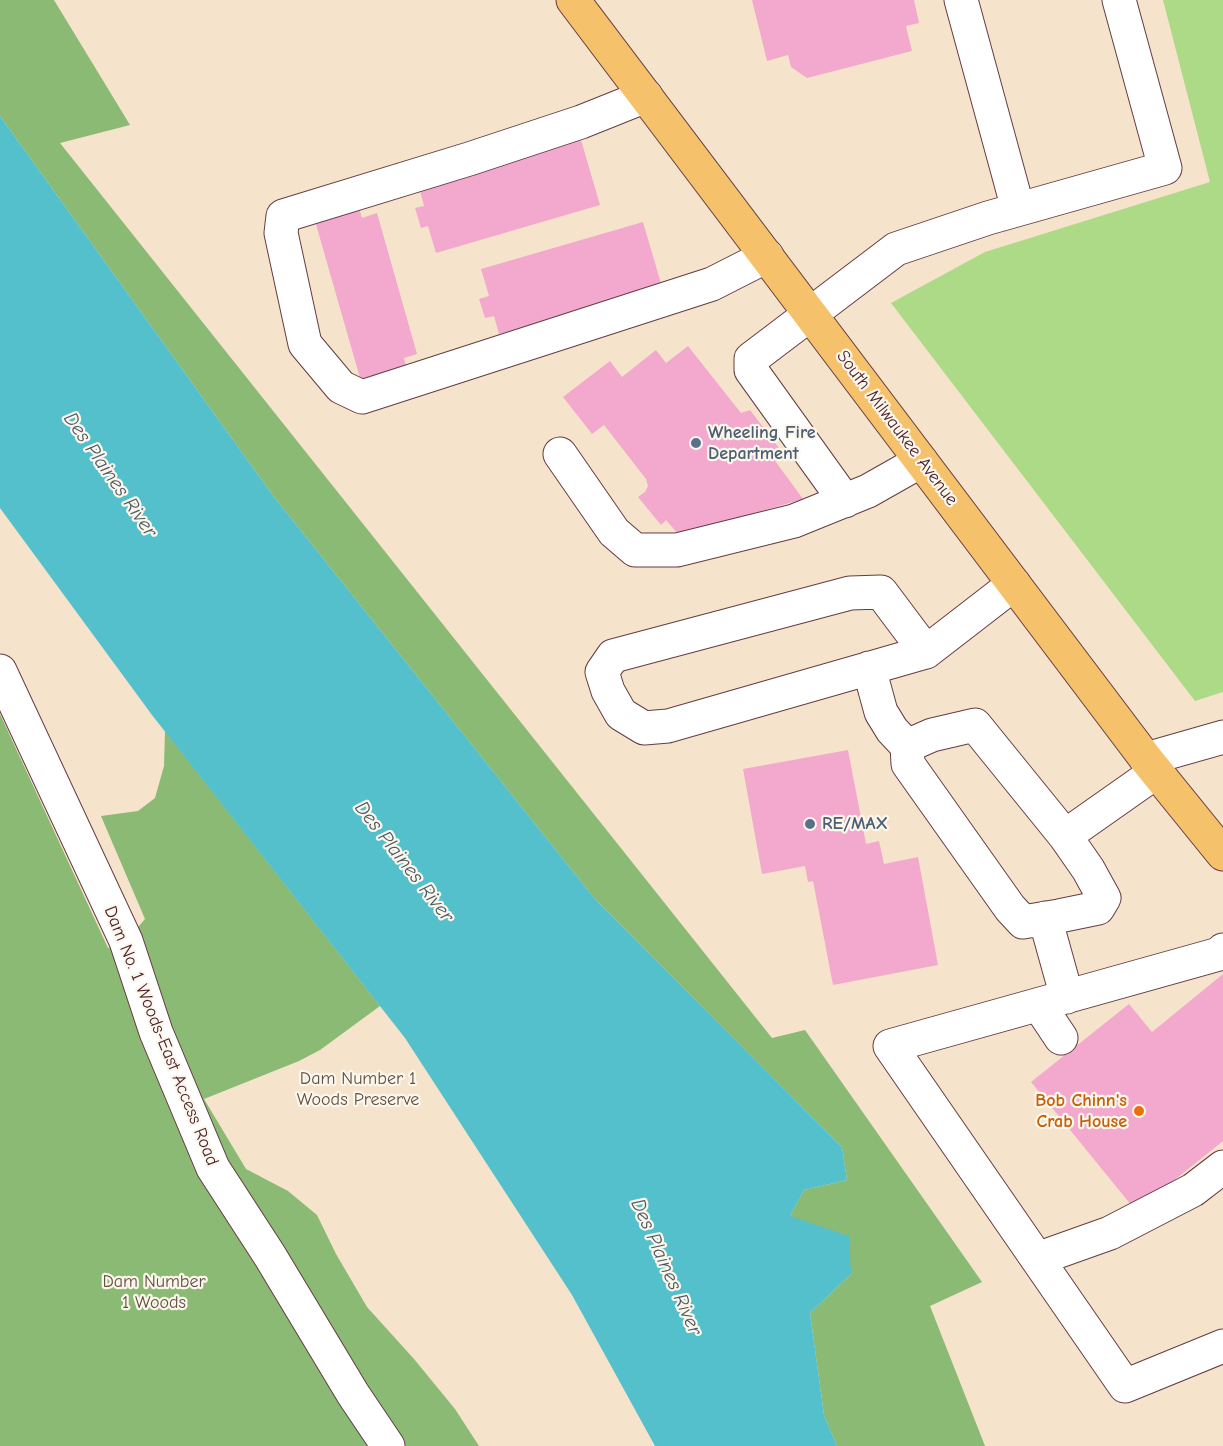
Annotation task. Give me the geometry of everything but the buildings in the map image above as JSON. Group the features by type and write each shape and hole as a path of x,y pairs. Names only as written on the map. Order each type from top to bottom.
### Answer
{"main road":[{"name":"South Milwaukee Avenue","path":"573,0 1151,766 1223,854"}],"street":[{"path":"962,0 1018,209"},
{"path":"845,501 751,370 751,359 896,249 1018,209 1165,168 1119,0"},
{"path":"646,96 581,123 283,216 281,232 305,344 341,387 362,397 712,284 767,256"},
{"path":"560,454 615,532 635,550 677,550 794,521 868,491 921,461"},
{"path":"926,652 881,591 850,593 613,656 602,672 608,691 621,714 644,728 668,726 926,652 1014,584"},
{"path":"870,668 882,712 892,730 908,747 908,764 1010,908 1023,922 1098,908 1104,898 1088,869 1065,836 975,725 932,735 908,747"},
{"name":"Dam No. 1 Woods-East Access Road","path":"0,671 126,941 156,1032 213,1168 270,1256 353,1394 388,1446"},
{"path":"1065,836 1151,766 1223,737"},
{"path":"1045,918 1053,1001 1061,1038"},
{"path":"1223,950 1219,954 890,1046 1125,1386 1223,1346"},
{"path":"1037,1259 1110,1233 1193,1190 1223,1167"}],"green space":[{"path":"0,0 54,0 130,125 60,143 772,1038 805,1030 982,1282 930,1306 985,1446 837,1446 824,1415 810,1313 851,1274 790,1216 804,1190 847,1180 842,1147 595,899 274,497 0,116"},
{"path":"1163,0 1223,0 1223,692 1195,701 891,303 985,252 1210,182"},
{"name":"Dam Number 1 Woods","path":"0,714 108,948 126,941 145,919 101,816 138,811 155,798 164,766 165,731 380,1006 320,1050 299,1061 204,1099 246,1169 288,1191 317,1215 336,1254 367,1307 455,1409 479,1446 0,1446"}],"water":[{"name":"Des Plaines River","path":"0,116 274,497 595,899 842,1147 847,1180 804,1190 790,1216 849,1236 851,1274 810,1313 824,1415 837,1446 655,1446 572,1295 405,1038 152,715 0,508"}],"place":[{"name":"Wheeling Fire Department","path":"696,443"},
{"name":"RE/MAX","path":"810,824"},
{"name":"Bob Chinn's Crab House","path":"1139,1111"}],"park label":[{"name":"Dam Number 1 Woods Preserve","path":"358,1089"}]}
